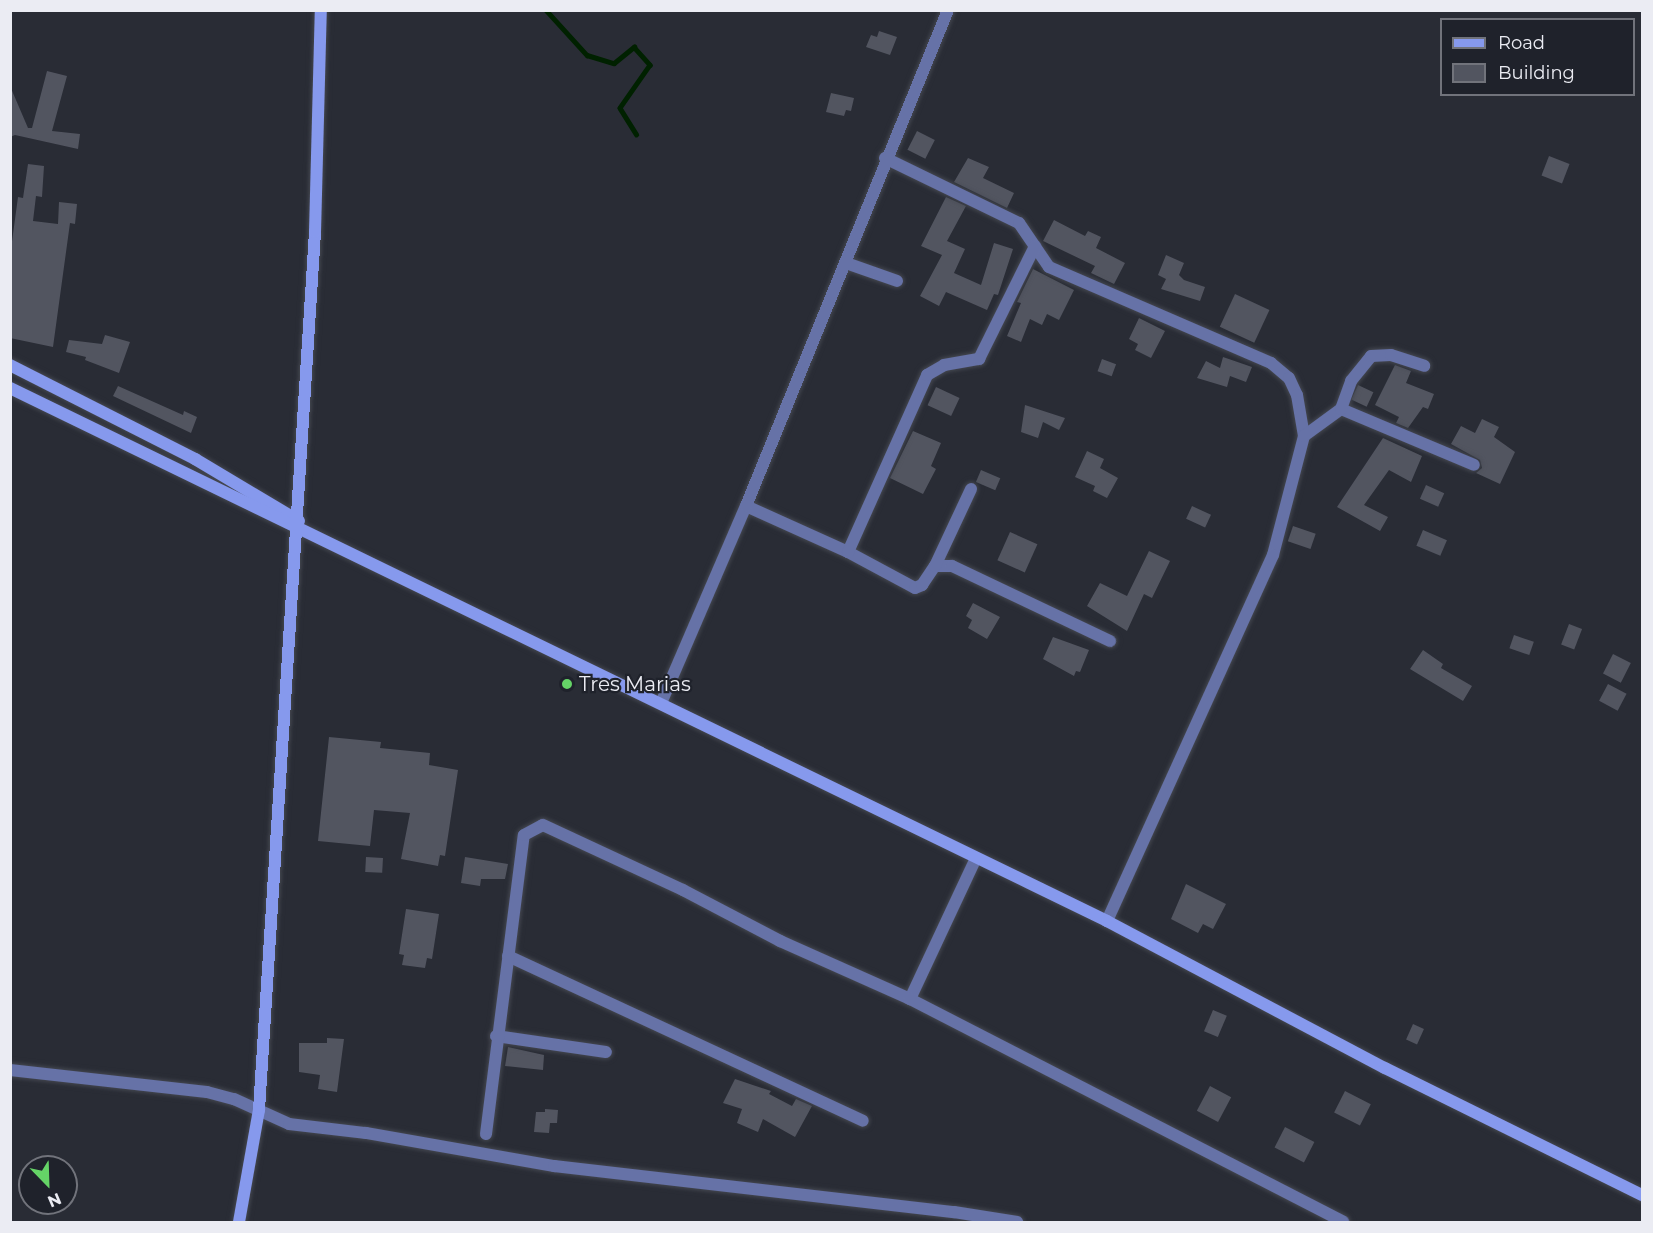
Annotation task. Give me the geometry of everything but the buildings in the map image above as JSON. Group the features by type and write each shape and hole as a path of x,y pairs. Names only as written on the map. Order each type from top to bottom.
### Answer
{"street":[{"path":"239,1222 259,1110 315,232 321,10"},
{"path":"661,703 746,506 846,263 885,158 948,10"},
{"path":"885,158 1019,224 1049,267 1281,370 1297,395 1304,436 1273,555 1107,921"},
{"path":"848,552 927,375 945,365 979,359 1035,246"},
{"path":"846,263 897,281"},
{"path":"1304,436 1341,408 1351,381 1371,356 1391,355 1424,366"},
{"path":"10,365 298,523"},
{"path":"24,372 13,389 298,523 975,860 1107,921 1385,1068 1642,1195"},
{"path":"1341,408 1474,465"},
{"path":"746,506 848,552 915,588 922,585 935,566 971,489"},
{"path":"935,566 951,566 1110,641"},
{"path":"486,1134 496,1036 524,835 543,825 683,890 780,941 910,999 1343,1222"},
{"path":"910,999 975,860"},
{"path":"508,956 863,1121"},
{"path":"496,1036 606,1052"},
{"path":"10,1070 207,1092 259,1110 290,1124 366,1133 554,1166 954,1212 1017,1222"}],"waterway":[{"path":"546,10 587,55 614,63 634,47 650,65 620,108 636,134"}],"place":[{"name":"Tres Marias","path":"567,684"}]}
